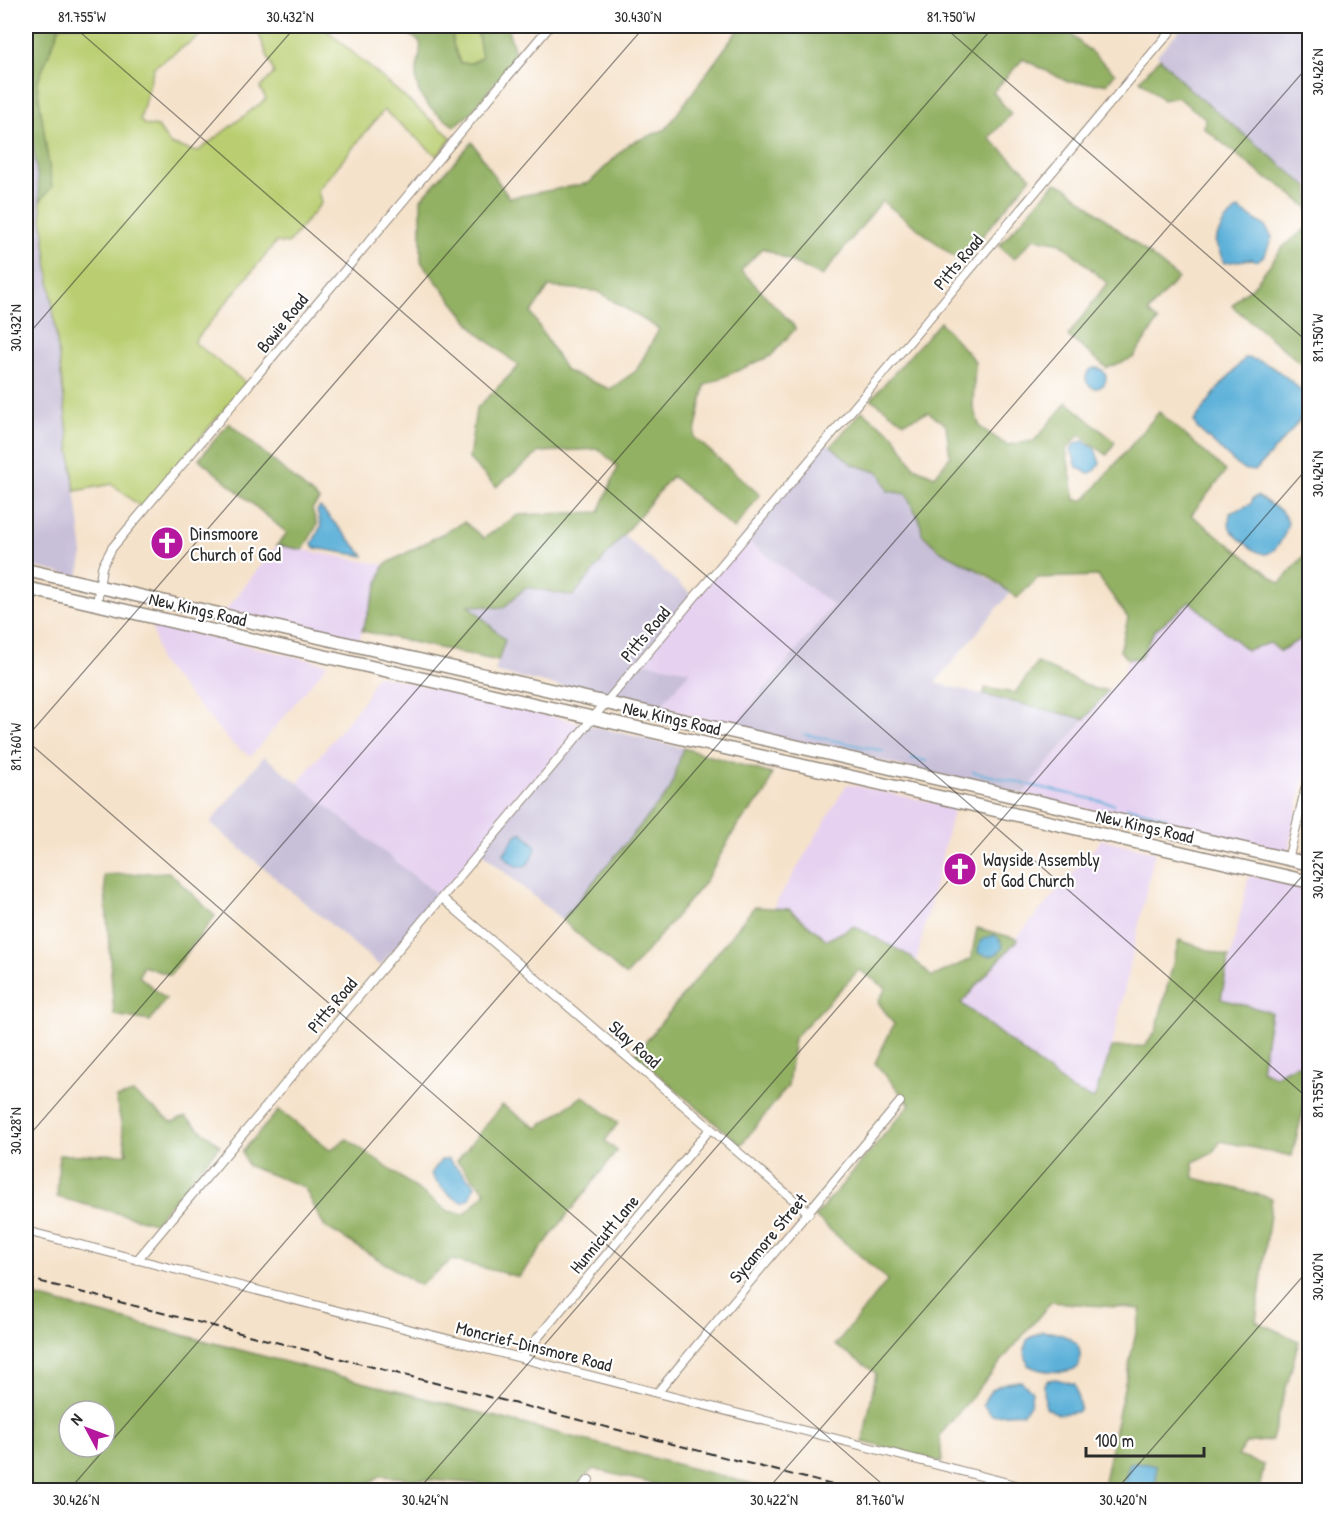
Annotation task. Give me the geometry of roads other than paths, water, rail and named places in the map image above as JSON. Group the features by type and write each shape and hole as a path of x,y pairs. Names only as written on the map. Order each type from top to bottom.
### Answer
{"highway":[{"name":"New Kings Road","path":"29,571 1310,864"},
{"name":"New Kings Road","path":"28,589 1310,882"}],"street":[{"name":"Bowie Road","path":"97,604 102,567 112,548 550,26"},
{"name":"Pitts Road","path":"137,1260 1174,26"},
{"path":"28,589 29,571"},
{"path":"343,661 347,644"},
{"path":"896,788 900,770"},
{"path":"1288,860 1310,770"},
{"path":"1194,856 1198,838"},
{"name":"Slay Road","path":"442,898 809,1213"},
{"name":"Sycamore Street","path":"657,1393 900,1102"},
{"name":"Hunnicutt Lane","path":"521,1358 710,1129"},
{"name":"Moncrief-Dinsmore Road","path":"26,1231 1035,1491"},
{"path":"580,1491 589,1480"}],"water":[{"path":"1238,209 1265,226 1272,237 1265,255 1257,261 1252,259 1224,263 1215,241 1224,222"},
{"path":"1245,358 1262,362 1277,370 1304,394 1307,401 1302,417 1295,427 1255,471 1242,469 1197,428 1194,421"},
{"path":"1096,368 1103,371 1106,378 1103,385 1096,388 1089,385 1086,378 1089,371"},
{"path":"1083,441 1095,449 1100,463 1096,470 1088,474 1077,467 1071,449 1076,443"},
{"path":"1257,496 1280,510 1288,521 1278,545 1266,554 1257,552 1247,545 1229,526 1230,513 1251,504 1253,498"},
{"path":"320,507 364,556 315,548 312,544 321,526 317,511"},
{"path":"522,832 536,849 526,865 518,867 503,855 516,835"},
{"path":"994,935 1000,940 1003,947 1001,950 989,956 978,952 980,941"},
{"path":"448,1159 475,1185 470,1198 463,1202 445,1191 431,1174 441,1160"},
{"path":"1042,1331 1065,1336 1077,1345 1080,1358 1077,1368 1052,1371 1028,1365 1024,1350 1027,1340"},
{"path":"1056,1379 1075,1384 1080,1408 1077,1412 1058,1414 1045,1407 1044,1385 1048,1380"},
{"path":"1021,1381 1032,1391 1030,1405 1023,1413 992,1415 983,1405 993,1389 1008,1382"},
{"path":"1130,1463 1156,1466 1156,1480 1153,1489 1129,1490 1123,1486"}],"waterway":[{"path":"804,734 883,751"},
{"path":"911,758 927,761"},
{"path":"973,772 1114,804"},
{"path":"1127,807 1166,817"}],"railway":[{"path":"26,1278 852,1490"}],"place":[{"name":"Dinsmoore Church of God","path":"167,543"},
{"name":"Wayside Assembly of God Church","path":"960,869"}]}
